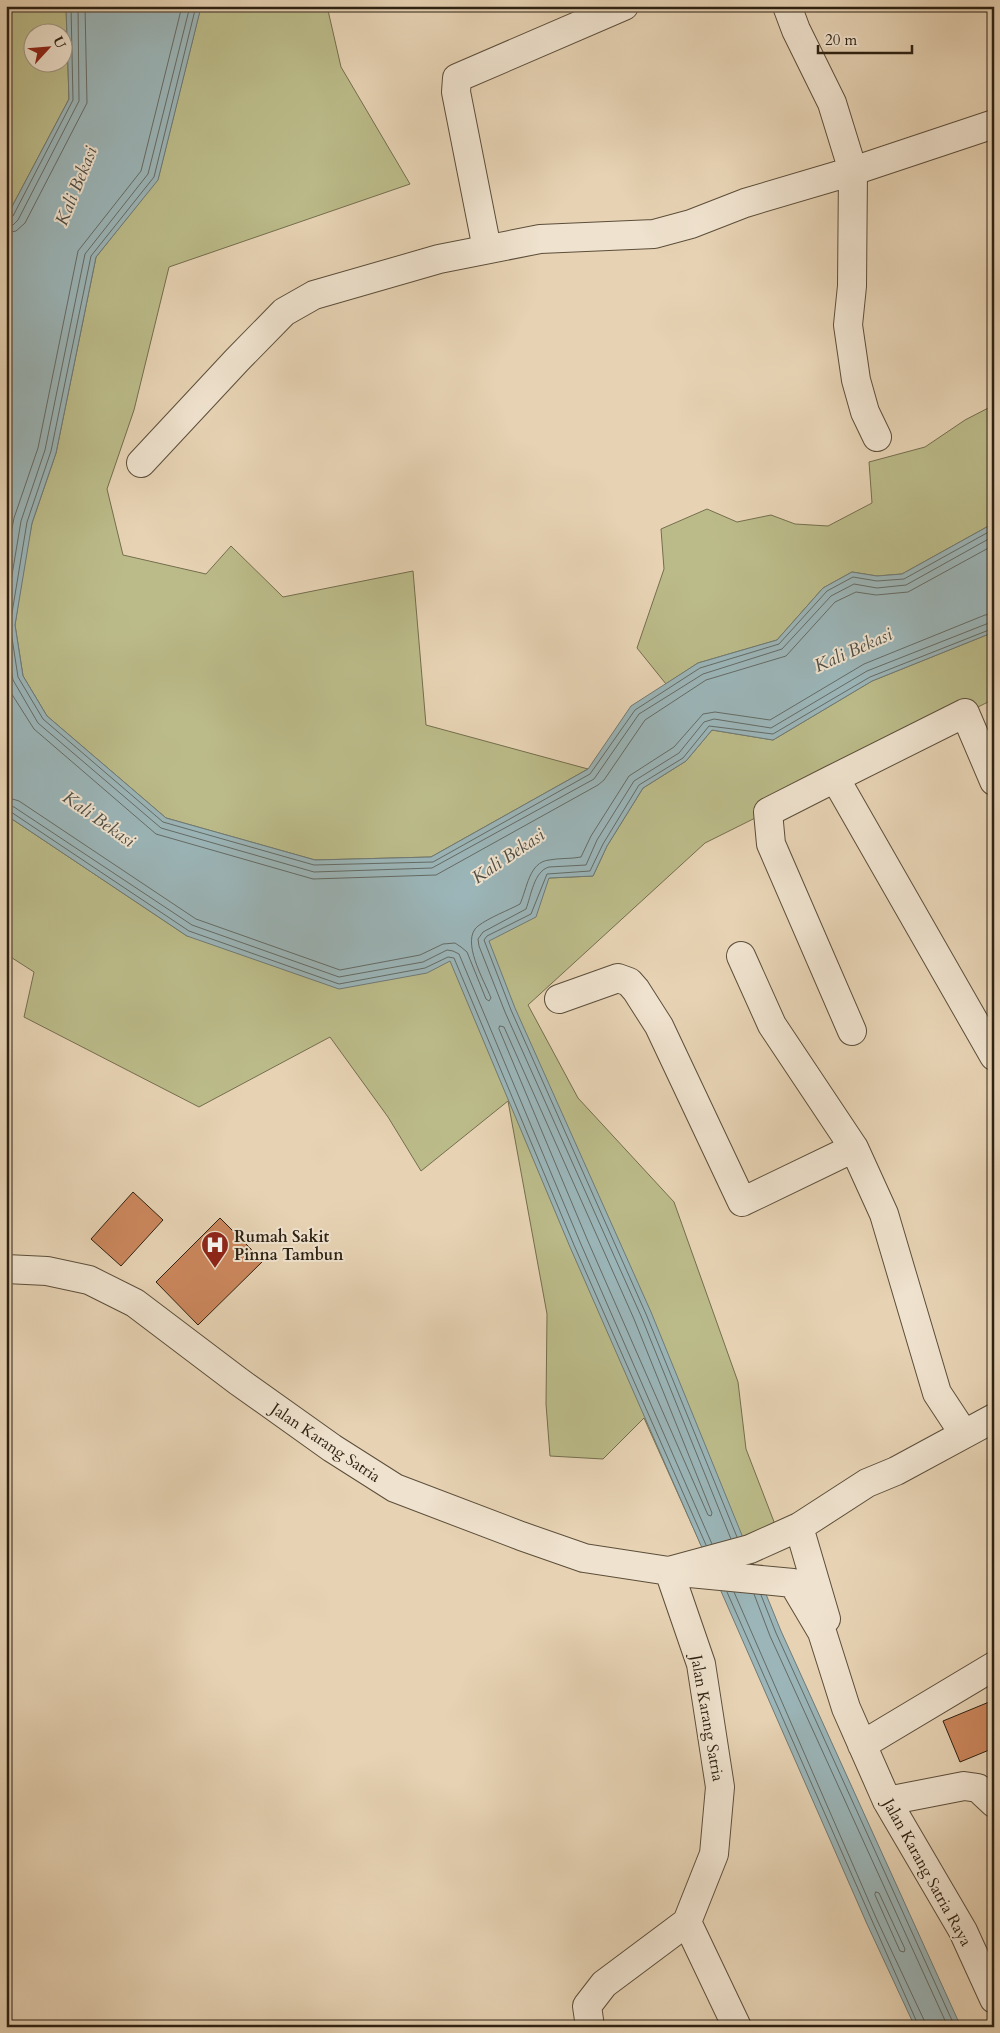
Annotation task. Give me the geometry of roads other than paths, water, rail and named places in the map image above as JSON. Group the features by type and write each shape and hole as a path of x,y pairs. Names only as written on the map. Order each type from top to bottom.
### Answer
{"street":[{"path":"487,249 456,92 458,78 624,6"},
{"path":"787,6 796,30 832,104 853,171 852,286 848,325 856,380 864,412 877,437"},
{"path":"141,463 284,312 314,295 438,260 540,239 654,234 691,224 745,203 853,171 994,124"},
{"path":"852,1031 771,844 768,812 965,713 994,780"},
{"path":"835,778 992,1050"},
{"path":"742,956 772,1025 854,1148 884,1214 937,1393 984,1428"},
{"path":"559,1000 618,978 629,982 659,1026 742,1202 854,1148"},
{"name":"Jalan Karang Satria","path":"6,1269 47,1271 88,1280 135,1303 238,1381 332,1448 396,1488 584,1558 669,1570 750,1549 799,1527 867,1483 984,1428"},
{"path":"799,1527 862,1746"},
{"path":"669,1570 792,1583 822,1632 846,1708 862,1746"},
{"name":"Jalan Karang Satria","path":"669,1570 702,1664 720,1787 714,1854 687,1922"},
{"path":"862,1746 994,1666"},
{"name":"Jalan Karang Satria Raya","path":"862,1746 887,1801 963,1931 994,1999"},
{"path":"887,1801 964,1786 978,1788 994,1803"},
{"path":"590,2027 587,2006 604,1984 687,1922 737,2027"}],"water":[{"name":"Kali Bekasi","path":"66,6 201,7 158,180 96,257 56,453 32,523 15,625 23,676 47,716 166,818 315,860 431,857 588,769 631,706 698,663 777,640 823,588 852,572 877,576 902,574 994,523 994,632 872,681 773,740 712,730 686,761 643,788 607,846 593,876 549,878 536,917 489,941 515,1008 651,1312 781,1631 961,2027 915,2027 867,1924 570,1247 450,961 427,973 339,989 187,936 6,815 6,218 69,99 68,72 72,72 72,22 67,22"}],"place":[{"name":"Rumah Sakit Pinna Tambun","path":"215,1269"}]}
